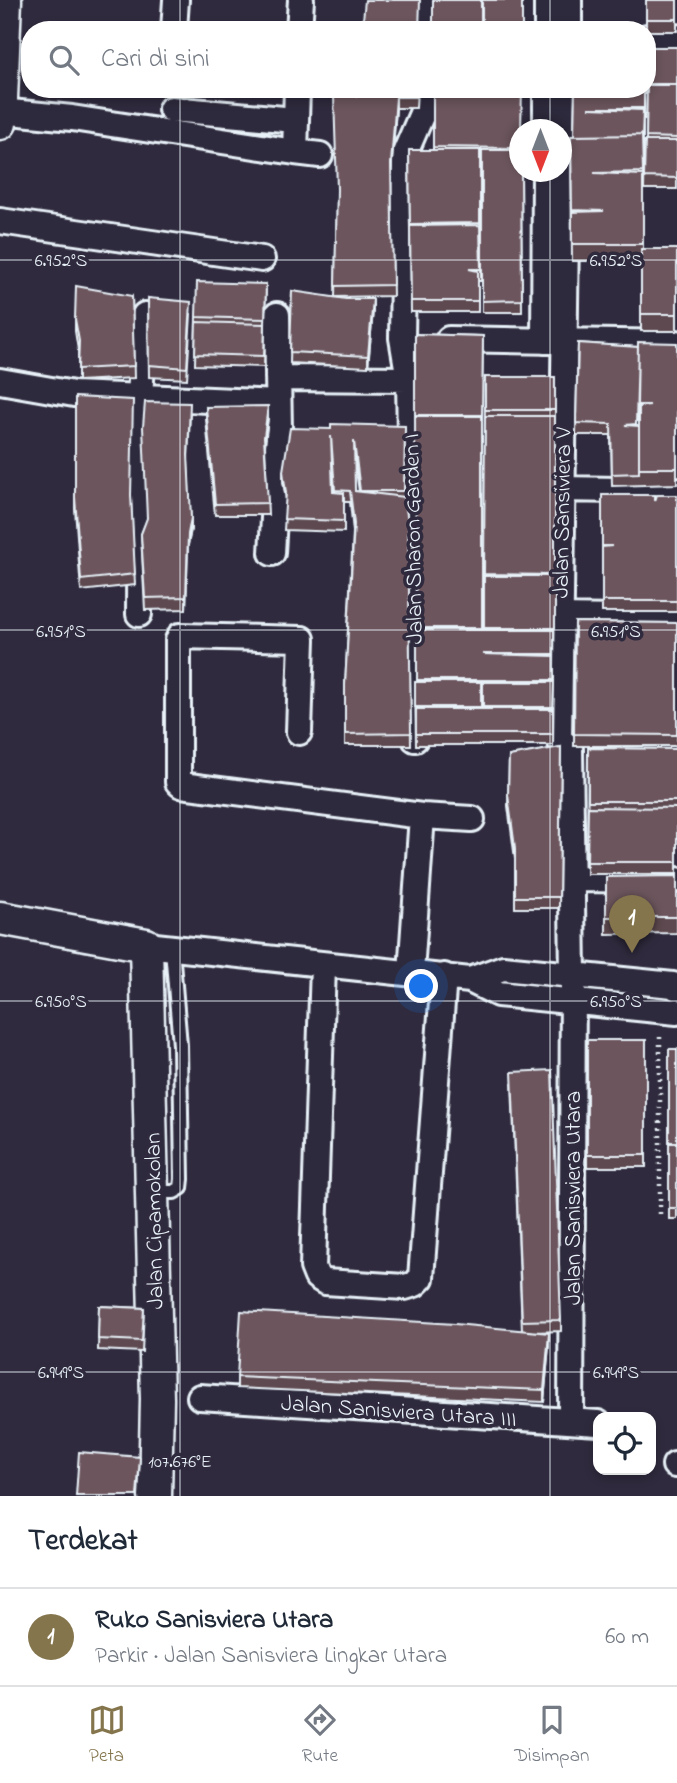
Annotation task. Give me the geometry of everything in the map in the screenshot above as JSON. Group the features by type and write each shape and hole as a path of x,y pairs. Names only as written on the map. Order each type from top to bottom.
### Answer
{"street":[{"path":"0,123 5,0"},
{"path":"175,21 176,0"},
{"path":"300,21 301,0"},
{"path":"425,0 425,21"},
{"path":"547,0 547,21"},
{"path":"569,0 569,21"},
{"path":"656,37 677,37"},
{"path":"295,152 296,98"},
{"name":"Jalan Sharon Garden I","path":"415,739 409,379 402,338 405,153 424,109 425,98"},
{"path":"546,98 546,119"},
{"path":"554,341 568,98"},
{"path":"0,111 72,118 171,111 295,120"},
{"path":"171,111 295,152 320,155"},
{"path":"546,182 554,341"},
{"path":"0,221 262,260"},
{"path":"139,614 139,397 145,315"},
{"path":"272,553 279,430 277,315"},
{"path":"402,338 677,343"},
{"name":"Jalan Sansiviera V","path":"554,341 561,489 559,739 570,749 573,975"},
{"path":"0,381 74,394 139,397 278,391 409,379"},
{"path":"279,430 305,430"},
{"path":"384,431 410,431"},
{"path":"561,489 677,491"},
{"path":"559,617 677,619"},
{"path":"299,732 302,639 180,636 178,782 181,785 422,816 472,819"},
{"path":"570,749 597,749"},
{"path":"411,972 422,816"},
{"path":"571,879 677,880"},
{"path":"0,918 159,947 323,966 470,979 498,994 669,1011"},
{"name":"Jalan Cipamokolan","path":"155,1496 157,1399 152,1192 164,1045 159,947"},
{"path":"323,966 313,1267 317,1277 326,1282 405,1287 415,1284 421,1278 444,976"},
{"path":"470,979 503,968 673,985 677,988"},
{"name":"Jalan Sanisviera Utara","path":"570,1421 573,975"},
{"name":"Jalan Sanisviera Utara III","path":"200,1397 593,1423"}],"path":[{"path":"660,1214 669,1011"}],"building":[{"path":"365,0 420,0 419,21 363,21"},
{"path":"433,0 481,0 481,21 433,21"},
{"path":"482,0 522,0 522,21 482,21"},
{"path":"646,0 677,0 677,19 646,19"},
{"path":"656,47 677,47 677,84 656,84"},
{"path":"656,85 677,85 677,138 646,137 647,98 656,98"},
{"path":"334,98 396,98 391,164 393,285 335,286 337,189"},
{"path":"433,98 522,98 521,119 509,119 509,148 433,147"},
{"path":"575,98 644,98 644,108 589,108 643,110 642,138 642,135 574,136"},
{"path":"642,135 643,172 594,173 643,175 643,244 572,244 572,212 604,211 572,210 572,136"},
{"path":"645,141 677,141 677,178 644,177"},
{"path":"409,150 480,150 480,223 410,224"},
{"path":"482,150 509,150 509,182 521,182 522,300 482,301"},
{"path":"480,225 481,269 469,269 478,271 478,301 411,301 410,226"},
{"path":"641,249 677,249 677,314 641,314"},
{"path":"197,282 266,284 265,319 196,317"},
{"path":"76,286 132,296 134,366 78,369"},
{"path":"292,291 346,299 373,299 368,356 290,352"},
{"path":"148,298 191,302 187,368 149,365"},
{"path":"196,322 265,324 264,356 195,354"},
{"path":"415,334 483,336 482,415 415,415"},
{"path":"638,342 677,343 677,468 639,468 639,406 650,405 637,405"},
{"path":"578,343 638,347 636,424 625,425 639,426 639,473 612,474 611,424 576,423"},
{"path":"485,377 555,377 555,410 485,410"},
{"path":"75,397 133,400 131,495 135,574 81,580 75,497"},
{"path":"145,402 190,403 188,455 191,518 186,597 145,598 141,534 147,518 143,427"},
{"path":"268,406 264,437 268,503 215,504 206,407"},
{"path":"415,416 482,416 482,628 416,628"},
{"path":"485,416 555,416 555,575 484,574"},
{"path":"331,424 405,426 404,491 360,491 354,441 355,491 404,497 408,521 411,733 345,734 354,524 350,491 335,490 331,436 333,492 344,493 344,521 284,519 286,493 283,471 290,428 331,429"},
{"path":"602,495 655,495 655,501 657,495 677,495 677,601 602,601 602,547 612,546 602,546"},
{"path":"484,576 555,576 555,628 484,628"},
{"path":"575,622 677,623 677,735 574,734"},
{"path":"417,630 554,630 554,654 483,654 554,656 554,680 417,680"},
{"path":"415,682 481,682 481,707 415,707"},
{"path":"483,682 554,682 553,707 483,707"},
{"path":"416,709 553,709 553,734 416,734"},
{"path":"561,747 559,897 515,897 515,848 508,795 509,756"},
{"path":"588,748 677,749 677,801 588,801"},
{"path":"588,807 677,808 677,862 587,862"},
{"path":"677,876 677,917 606,917 606,877"},
{"path":"587,1040 646,1040 646,1155 587,1155"},
{"path":"669,1049 677,1049 677,1142 669,1142"},
{"path":"552,1070 561,1320 522,1321 512,1072"},
{"path":"669,1143 677,1143 677,1208 669,1208"},
{"path":"99,1306 144,1308 142,1341 98,1339"},
{"path":"241,1311 455,1324 549,1333 544,1390 237,1377"},
{"path":"79,1452 140,1457 137,1496 76,1496"}],"place":[{"name":"Ruko Sanisviera Utara","path":"632,953"}]}
